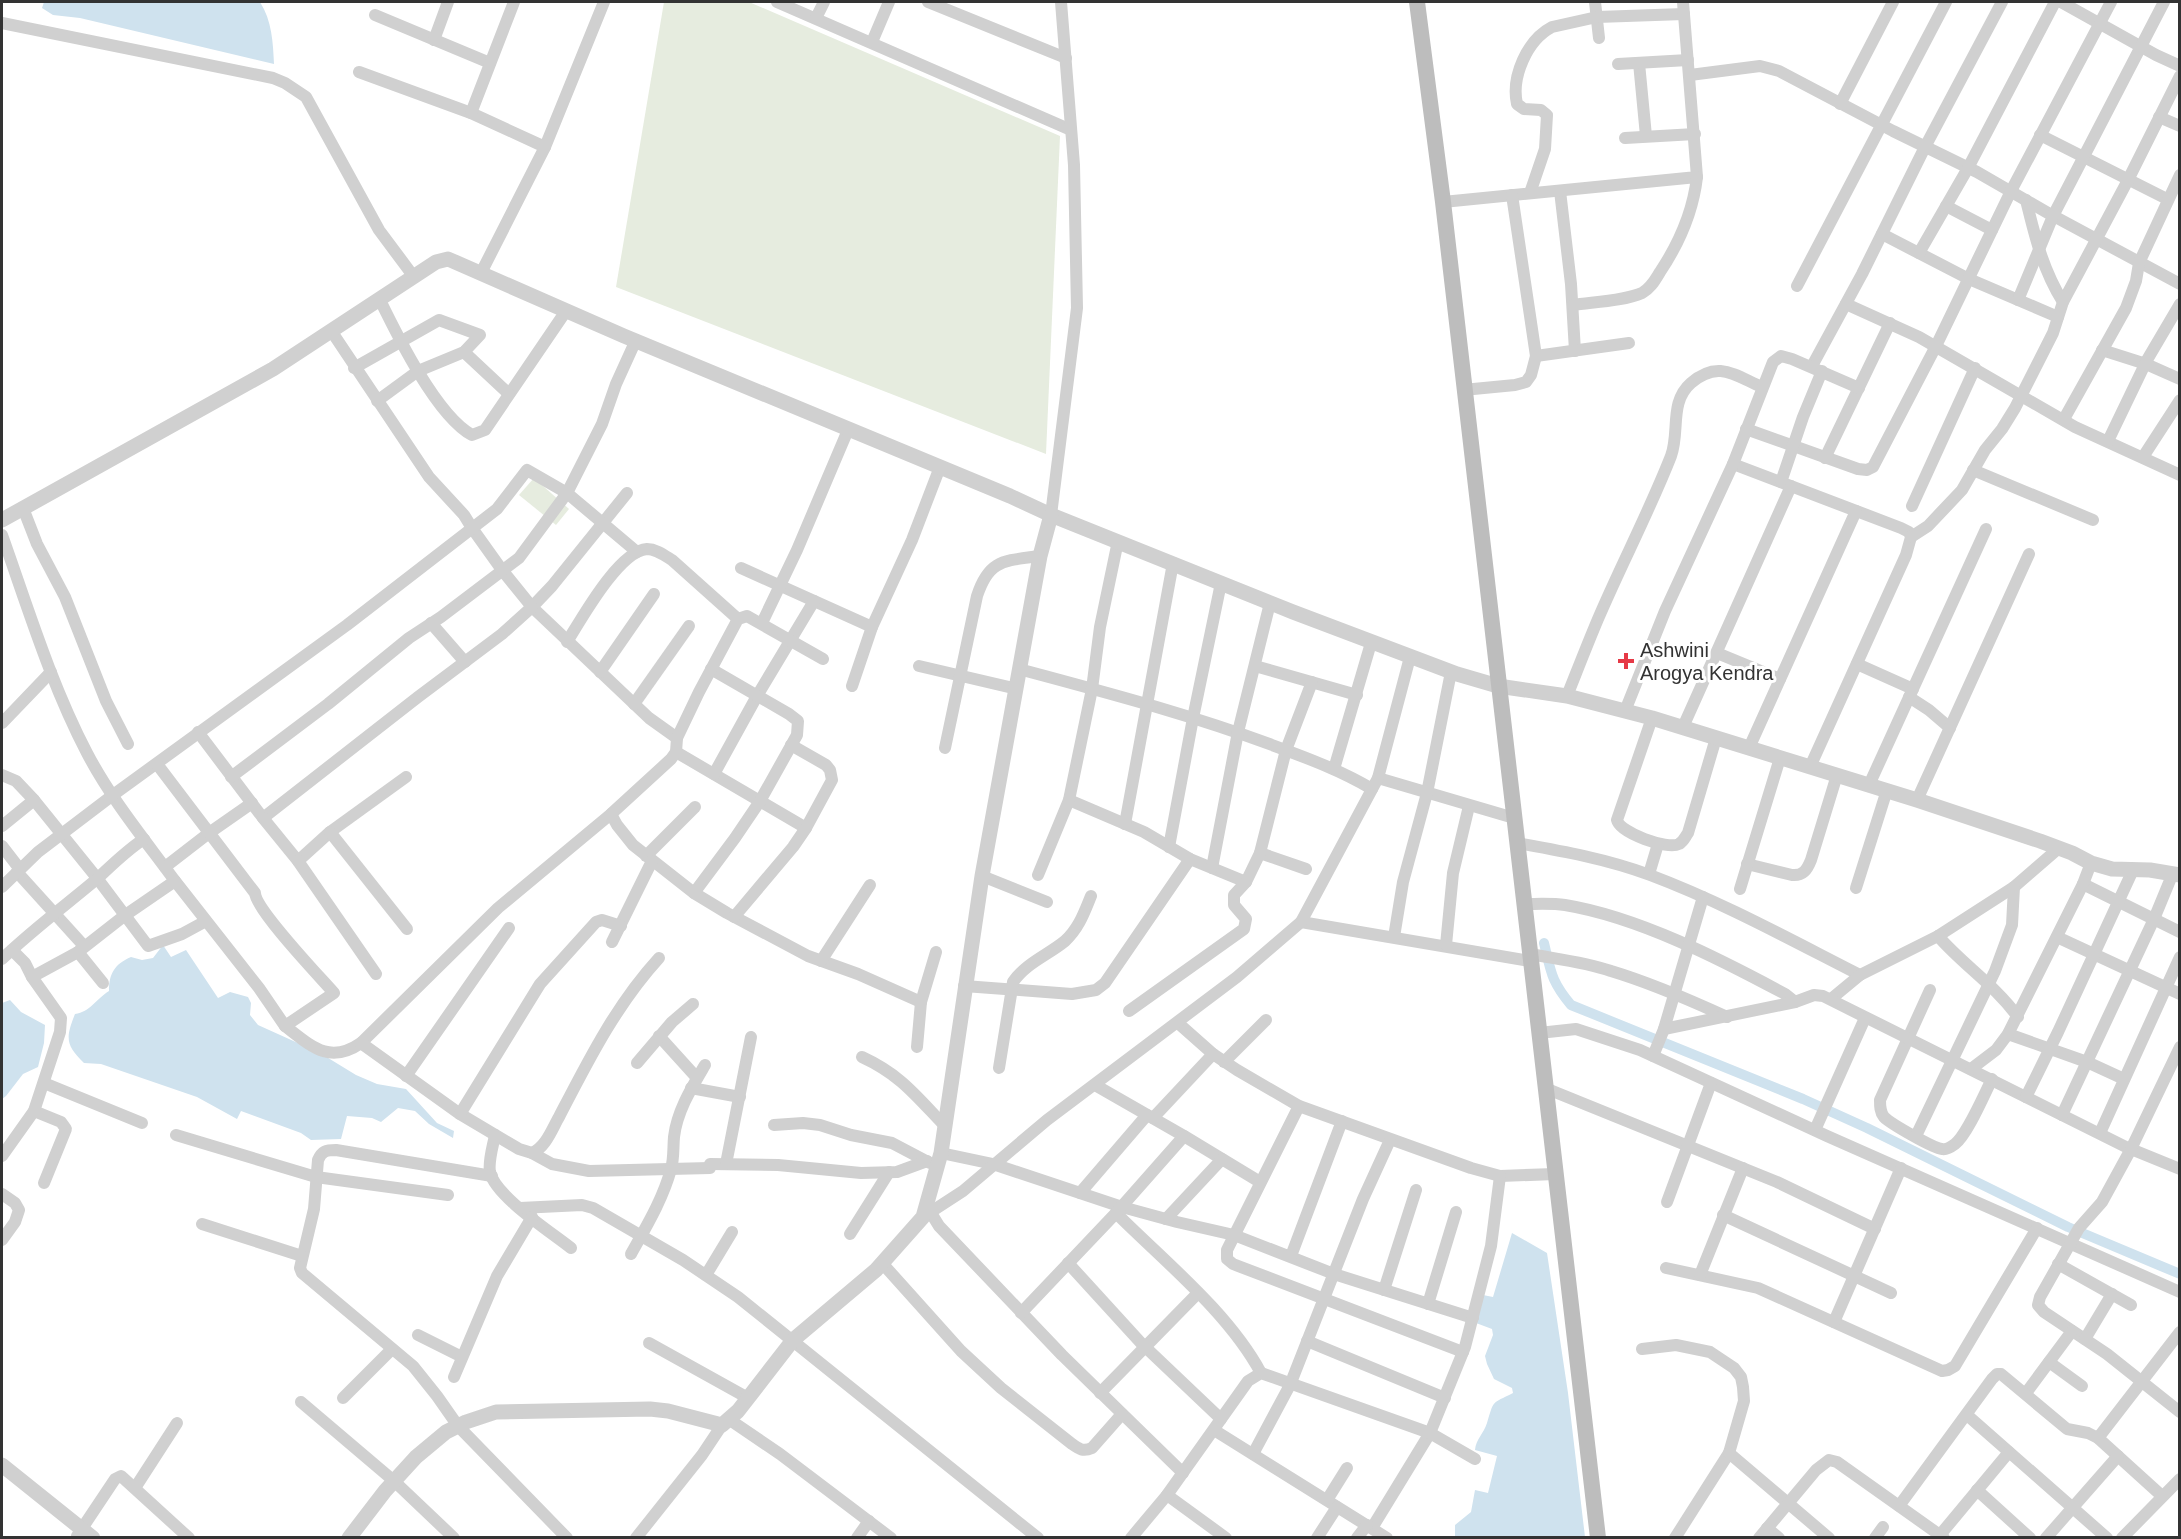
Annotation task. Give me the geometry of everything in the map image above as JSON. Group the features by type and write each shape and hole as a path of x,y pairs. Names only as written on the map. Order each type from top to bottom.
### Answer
{"main road":[{"path":"1418,2 1524,904 1535,957 1539,1033 1598,1538"}],"street":[{"path":"434,40 448,2"},
{"path":"471,113 514,2"},
{"path":"482,273 545,147 604,2"},
{"path":"777,2 1071,130"},
{"path":"816,18 824,2"},
{"path":"872,42 889,2"},
{"path":"928,2 1066,58"},
{"path":"927,1215 935,1160 945,1126 982,876 1040,556 1051,515 1077,308 1071,130 1061,2"},
{"path":"1595,2 1599,38"},
{"path":"1840,104 1893,2"},
{"path":"1683,727 1717,653 1786,484 1793,446 1817,369 1846,304 1925,147 2002,2"},
{"path":"1919,253 1968,168 2055,2"},
{"path":"2061,2 2180,66"},
{"path":"1746,429 1858,469 1867,470 1873,467 1936,346 2011,191 2111,2"},
{"path":"2018,300 2054,216 2164,2"},
{"path":"1797,286 1942,3"},
{"path":"1530,193 1545,149 1547,121 1545,112 1524,109 1517,104 1517,82 1523,59 1546,30 1597,17 1683,8 1697,177 1688,218 1676,249 1651,286 1642,293 1573,305"},
{"path":"375,15 489,63"},
{"path":"2,23 273,78 297,91 306,97 379,230 414,276"},
{"path":"1618,64 1688,60"},
{"path":"1639,63 1646,136"},
{"path":"1690,75 1760,66 1779,71 1968,168 2180,284"},
{"path":"359,72 471,113 545,147"},
{"path":"1911,537 1929,526 1962,490 1985,450 2002,429 2022,395 2053,333 2063,302 2128,180 2180,75"},
{"path":"2159,117 2180,126"},
{"path":"1625,138 1695,134"},
{"path":"2040,135 2167,199"},
{"path":"2064,419 2126,308 2136,281 2139,263 2180,175"},
{"path":"1443,202 1697,177"},
{"path":"1560,191 1573,305 1575,351"},
{"path":"1463,390 1526,382 1531,375 1536,356 1512,195"},
{"path":"2026,200 2038,250 2050,281 2063,302"},
{"path":"1946,206 1992,230"},
{"path":"1882,234 1969,279 2058,317"},
{"path":"2,520 273,369 436,262 448,259 1051,515 1270,603 1451,672 1498,686 1567,696 1683,727 1887,790 2059,848 2091,863 2112,869 2176,874 2062,1115"},
{"path":"380,300 418,371 453,421 472,435 484,430 566,311"},
{"path":"1846,304 1936,346 2075,427 2180,475"},
{"path":"2108,441 2146,364 2180,304"},
{"path":"354,368 439,320 480,334 464,352 418,371 377,401"},
{"path":"1825,458 1890,324"},
{"path":"332,332 429,477 464,515 502,570 532,607 634,704 677,738"},
{"path":"231,777 328,704 409,638 525,552 567,493 602,424 616,384 636,340"},
{"path":"1536,356 1629,343"},
{"path":"2102,350 2146,364 2180,379"},
{"path":"464,352 509,394"},
{"path":"1625,711 1665,611 1733,464 1762,387 1776,358 1781,356 1792,358 1859,388"},
{"path":"1912,506 1975,368"},
{"path":"1567,696 1673,450 1676,412 1679,399 1685,389 1703,375 1716,370 1762,387"},
{"path":"2143,457 2180,400"},
{"path":"762,623 848,430"},
{"path":"1733,464 1901,528 1909,532 1911,537 1906,555 1810,767"},
{"path":"852,686 872,627 912,540 940,467"},
{"path":"2,887 18,870 113,795 347,625 497,509 527,470 567,493 637,552"},
{"path":"1973,470 2093,520"},
{"path":"263,818 502,634 552,586 627,493"},
{"path":"24,508 37,544 65,597 106,701 128,744"},
{"path":"1749,748 1856,511"},
{"path":"1869,785 1986,529"},
{"path":"2,535 51,672 87,752 113,795 175,881 259,988 285,1026 310,1046 321,1051 341,1053 361,1043 498,908 611,814 671,759 676,752 677,738 738,619 747,616 762,623 823,659"},
{"path":"1038,875 1069,800 1092,689 1100,627 1118,541"},
{"path":"567,642 605,584 625,559 648,549 660,552 672,560 738,619"},
{"path":"1917,800 2029,554"},
{"path":"945,748 982,579 995,566 1040,556"},
{"path":"1125,824 1173,563"},
{"path":"741,568 872,627"},
{"path":"1169,847 1221,583"},
{"path":"600,672 654,594"},
{"path":"714,774 757,696 814,601"},
{"path":"1212,868 1238,732 1270,603"},
{"path":"431,623 465,662"},
{"path":"634,704 689,626"},
{"path":"1334,769 1371,642"},
{"path":"1717,653 1780,680"},
{"path":"636,1538 793,1340 882,1263 927,1215 963,1191 1047,1120 1237,977 1301,922 1375,783 1410,657"},
{"path":"1857,664 1911,693 1950,728"},
{"path":"919,666 1017,689"},
{"path":"1255,666 1357,695"},
{"path":"694,893 760,801 797,735 798,721 711,669"},
{"path":"1019,669 1147,703 1238,732 1375,783 1427,793 1514,819"},
{"path":"2,723 51,672"},
{"path":"1394,937 1403,882 1427,793 1451,672"},
{"path":"1130,1011 1241,934 1246,924 1233,901 1234,895 1246,882 1260,853 1286,750 1312,682"},
{"path":"1652,718 1617,820 1622,828 1658,843 1678,845 1683,842 1688,833 1716,738"},
{"path":"198,732 298,861 376,974"},
{"path":"734,917 807,828 828,789 832,775 826,765 791,745"},
{"path":"676,752 807,828"},
{"path":"1740,889 1780,758"},
{"path":"157,764 255,893 255,898 267,915 334,993 285,1026"},
{"path":"2,775 16,781 34,800 148,946 182,934 206,921"},
{"path":"1747,864 1798,876 1804,872 1811,860 1837,775"},
{"path":"298,861 330,832 406,777"},
{"path":"1856,888 1887,790"},
{"path":"2,826 34,800"},
{"path":"1069,800 1125,824 1190,859 1246,882"},
{"path":"165,867 252,803"},
{"path":"1446,945 1453,873 1469,806"},
{"path":"612,942 649,859 695,807"},
{"path":"611,814 633,845 694,893 808,956 858,974 921,1002"},
{"path":"330,832 407,930"},
{"path":"2,960 52,913 144,839"},
{"path":"1517,843 1592,857 1649,874 1703,897 1860,975"},
{"path":"1649,874 1658,843"},
{"path":"2,846 18,870 81,949 102,984"},
{"path":"1831,999 1860,975 1938,936 2014,886 2059,848"},
{"path":"1260,853 1306,869"},
{"path":"964,986 1072,994 1096,990 1105,983 1190,859"},
{"path":"1971,1069 1996,1050 2018,1017 2091,863"},
{"path":"2026,1097 2133,870"},
{"path":"982,876 1047,902"},
{"path":"32,977 81,949 175,881"},
{"path":"2083,884 2180,932"},
{"path":"821,961 870,885"},
{"path":"1916,1136 1989,984 2012,925 2015,908 2014,886"},
{"path":"999,1068 1010,989 1018,975 1063,942 1080,924 1091,896"},
{"path":"1654,1053 1663,1032 1703,897"},
{"path":"1524,904 1563,905 1605,914 1689,946 1785,994 1795,1002"},
{"path":"460,1114 540,984 592,925 602,920 621,926"},
{"path":"1301,922 1446,945 1562,959 1610,970 1674,993 1727,1017"},
{"path":"406,1076 509,928"},
{"path":"1938,936 1953,953 2005,999 2018,1017"},
{"path":"2057,937 2180,994"},
{"path":"2,1156 34,1111 60,1032 61,1018 32,977 25,963 12,950"},
{"path":"917,1047 921,1002 936,952"},
{"path":"2100,1133 2180,957"},
{"path":"532,1153 538,1151 548,1137 590,1056 624,1001 659,958"},
{"path":"1930,990 1880,1100 1880,1110 1883,1116 1893,1124 1942,1149 1956,1144 1992,1079"},
{"path":"1663,1032 1795,1002 1814,995 1831,999 2131,1149 2180,1169"},
{"path":"638,1064 659,1036 693,1004"},
{"path":"1815,1130 1865,1018"},
{"path":"1224,1062 1266,1020"},
{"path":"1178,1023 1224,1062 1299,1106 1390,1140 1500,1176 1555,1174"},
{"path":"1539,1033 1576,1029 1654,1053 1711,1083 2037,1228 2074,1236 2180,1292"},
{"path":"2008,1034 2087,1062 2124,1079"},
{"path":"659,1036 694,1083 740,1097"},
{"path":"726,1164 751,1037"},
{"path":"361,1043 460,1114 493,1143 532,1153 552,1164 589,1171 726,1164 778,1165 861,1173 906,1170 935,1160"},
{"path":"2180,1047 2131,1149 2102,1202 2074,1236 2040,1297 2038,1305 2044,1312 2107,1354 2180,1412"},
{"path":"1080,1193 1150,1116 1213,1054"},
{"path":"862,1057 885,1068 902,1080 945,1126"},
{"path":"632,1254 654,1212 672,1165 674,1135 680,1114 705,1065"},
{"path":"44,1083 142,1122"},
{"path":"1667,1202 1711,1083"},
{"path":"1095,1085 1260,1182"},
{"path":"1545,1088 1777,1182 1875,1228"},
{"path":"1299,1106 1234,1235 1226,1255 1229,1261 1324,1300 1463,1352"},
{"path":"34,1111 61,1122 66,1129 44,1183"},
{"path":"1291,1256 1342,1121"},
{"path":"774,1125 803,1122 820,1125 851,1135 892,1143 935,1160 993,1164 1080,1193 1119,1210 1234,1235 1334,1274 1473,1318"},
{"path":"176,1135 316,1177 448,1195"},
{"path":"1022,1313 1119,1210 1184,1136"},
{"path":"1253,1454 1290,1384 1363,1199 1390,1140"},
{"path":"493,1143 490,1170 499,1190 572,1248"},
{"path":"492,1176 326,1150 321,1153 318,1160 314,1209 300,1268 302,1273 413,1366 458,1426 567,1538"},
{"path":"1166,1219 1222,1159"},
{"path":"1700,1275 1743,1168"},
{"path":"1834,1322 1901,1168"},
{"path":"850,1234 889,1172"},
{"path":"1357,1538 1369,1526 1430,1433 1445,1398 1463,1352 1491,1246 1500,1176"},
{"path":"1384,1290 1416,1190"},
{"path":"2,1194 15,1203 19,1210 15,1222 2,1240"},
{"path":"520,1208 582,1204 603,1212 706,1275 793,1340 1038,1538"},
{"path":"1119,1210 1248,1349 1261,1373 1430,1433 1475,1459"},
{"path":"1428,1304 1456,1212"},
{"path":"927,1215 1100,1393 1183,1473"},
{"path":"1724,1215 1891,1293"},
{"path":"454,1377 497,1276 532,1217"},
{"path":"202,1224 302,1256"},
{"path":"1666,1268 1758,1288 1942,1371 1955,1366 2037,1228"},
{"path":"706,1275 732,1232"},
{"path":"882,1263 961,1352 1001,1388 1072,1444 1086,1451 1092,1448 1122,1414"},
{"path":"1068,1263 1145,1347 1221,1419"},
{"path":"2058,1264 2131,1305"},
{"path":"1100,1393 1198,1293"},
{"path":"2085,1339 2112,1294"},
{"path":"2026,1393 2072,1331"},
{"path":"2098,1438 2180,1332"},
{"path":"418,1335 462,1357"},
{"path":"1307,1341 1445,1398"},
{"path":"649,1343 748,1398"},
{"path":"1642,1349 1676,1345 1698,1348 1710,1352 1734,1368 1741,1377 1744,1401 1729,1453 1675,1538"},
{"path":"343,1398 392,1349"},
{"path":"2049,1362 2082,1386"},
{"path":"1131,1538 1167,1495 1248,1381 1261,1373"},
{"path":"1899,1506 1997,1374 2004,1375 2067,1429 2088,1433 2098,1438 2162,1496"},
{"path":"301,1402 394,1481 454,1538"},
{"path":"349,1538 416,1456 446,1432 458,1426 496,1412 650,1409 726,1422 780,1454 891,1538"},
{"path":"1967,1415 2107,1538"},
{"path":"135,1488 177,1423"},
{"path":"1214,1430 1387,1538"},
{"path":"1779,1538 1763,1533 1787,1502 1816,1470 1829,1460 1837,1462 1942,1536 2009,1452"},
{"path":"1729,1453 1829,1538"},
{"path":"2046,1538 2118,1456"},
{"path":"2,1465 82,1535"},
{"path":"1317,1538 1347,1468"},
{"path":"2,1475 82,1535"},
{"path":"82,1535 117,1476 124,1478 189,1538"},
{"path":"2122,1538 2180,1479"},
{"path":"1977,1490 2030,1538"},
{"path":"1167,1495 1226,1538"},
{"path":"856,1538 869,1521"},
{"path":"1875,1538 1883,1527"}],"shaded area":[{"path":"664,2 749,2 1060,136 1046,454 616,287"},
{"path":"534,478 569,509 556,525 519,495"}],"water":[{"path":"44,2 260,2 269,24 274,64 80,18 53,15 42,8"},
{"path":"163,945 171,957 186,950 218,998 230,992 248,997 251,1003 250,1015 258,1025 320,1053 356,1075 377,1084 406,1089 437,1123 454,1131 453,1138 429,1124 415,1111 398,1108 381,1122 372,1118 347,1116 341,1139 311,1140 301,1133 241,1111 237,1119 197,1097 101,1064 84,1063 69,1041 75,1014 89,1008 109,991 112,974 121,963 131,957 142,960 153,958"},
{"path":"10,1000 21,1012 45,1025 44,1043 38,1067 23,1074 2,1099 2,1003"},
{"path":"1512,1233 1547,1253 1568,1393 1585,1537 1455,1538 1455,1525 1471,1512 1475,1490 1488,1493 1497,1456 1475,1450 1477,1443 1486,1427 1494,1404 1513,1393 1512,1388 1494,1379 1487,1364 1485,1356 1493,1335 1492,1329 1476,1323 1483,1295 1493,1297"}],"waterway":[{"path":"1544,943 1553,976 1571,1005 1803,1099 2068,1227 2180,1274"}],"place":[{"name":"Ashwini Arogya Kendra","path":"1626,661"}]}
